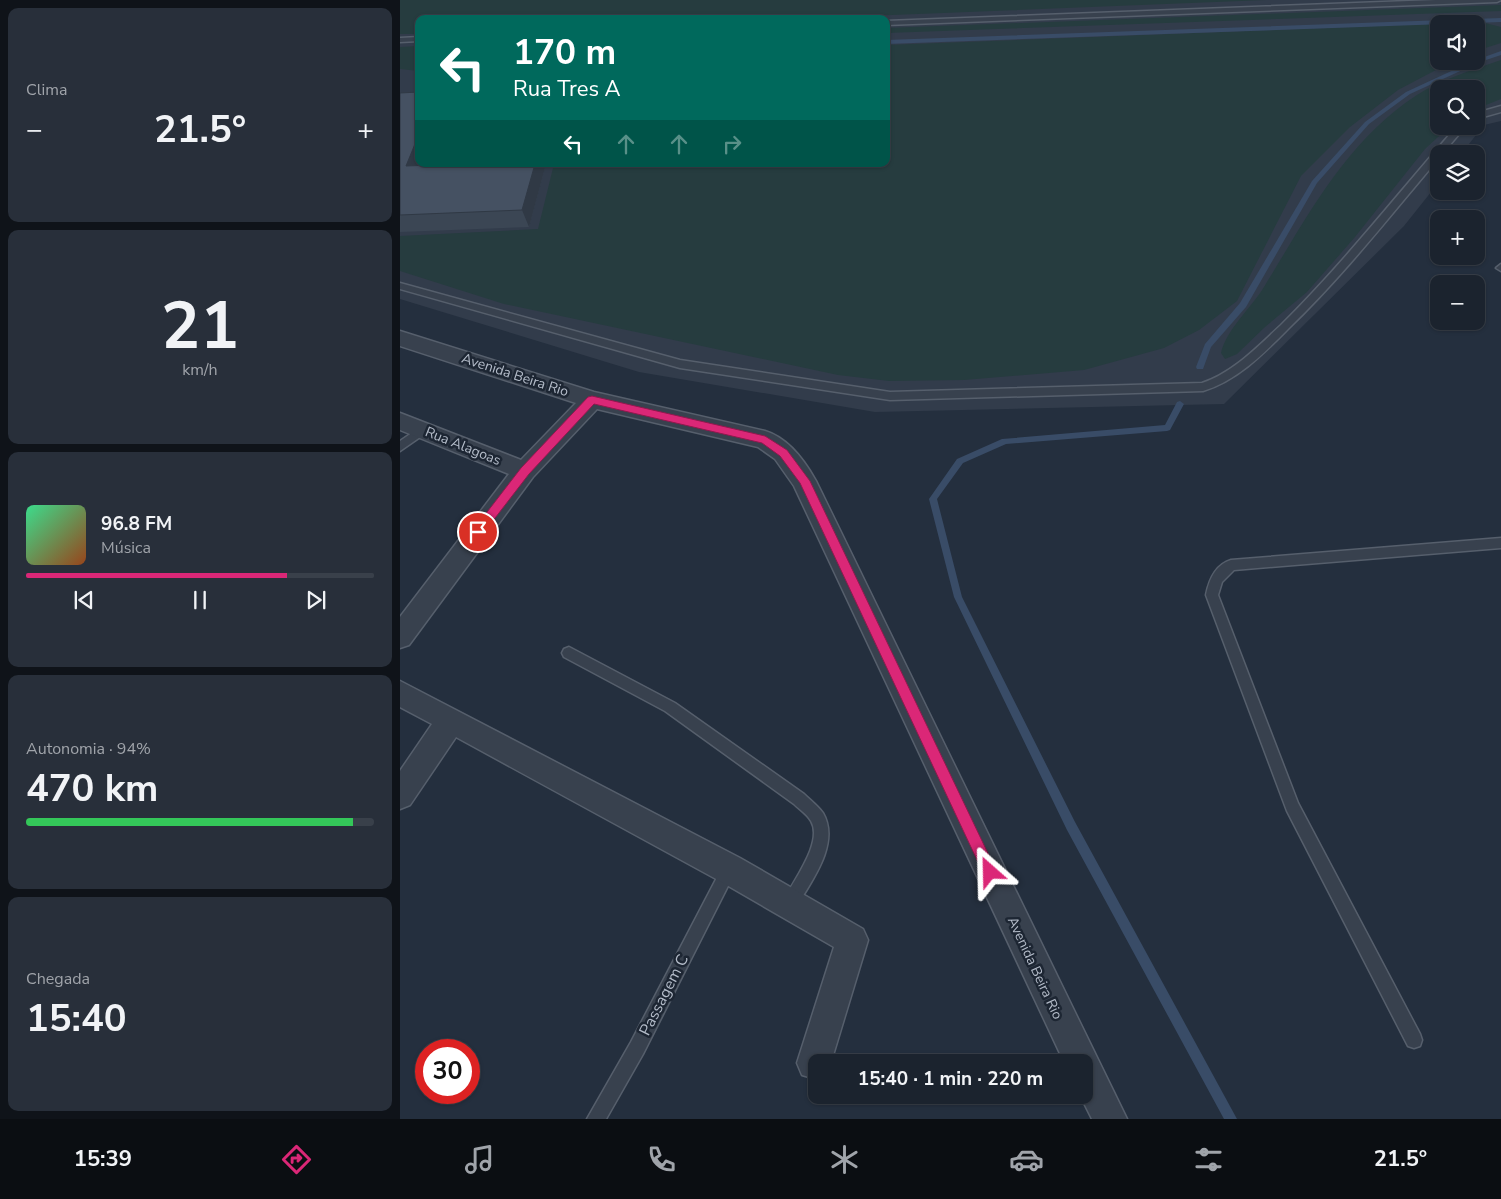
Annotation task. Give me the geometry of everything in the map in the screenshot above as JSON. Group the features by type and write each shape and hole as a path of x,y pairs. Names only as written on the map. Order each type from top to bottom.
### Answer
{"street":[{"name":"Avenida Beira Rio","path":"400,338 592,400 765,440 784,453 804,481 1077,1054"},
{"path":"400,637 525,471 592,400"},
{"name":"Rua Alagoas","path":"400,421 525,471"},
{"path":"400,694 729,870 852,940 817,1054"},
{"path":"400,795 451,721"},
{"path":"1093,1085 1110,1119"}],"lane":[{"path":"890,23 1498,0"},
{"path":"400,40 415,39"},
{"path":"1485,113 1501,109"},
{"path":"400,286 680,364 881,395 1203,387 1221,382 1237,371 1311,303 1454,135"},
{"path":"400,447 422,430"},
{"path":"1414,1040 1292,806 1212,594 1216,579 1231,565 1501,543"},
{"path":"569,653 670,707 799,799 817,817 823,832 820,848 790,904"},
{"name":"Passagem C","path":"596,1119 637,1048 729,870"}],"shaded area":[{"path":"400,0 1501,0 1501,121 1485,125 1485,80 1430,80 1430,135 1476,135 1468,145 1430,145 1430,193 1404,226 1224,404 875,412 639,372 400,299"}],"green space":[{"path":"400,0 1266,0 890,15 415,15 415,34 400,34"},
{"path":"1501,5 1501,11 890,33 890,28"},
{"path":"1485,23 1501,27 1501,43 1485,48"},
{"path":"1430,24 1430,70 1436,70 1398,90 1350,127 1301,176 1237,301 1199,330 1164,348 1084,370 964,380 889,381 838,375 504,304 400,271 400,236 538,229 553,167 890,167 890,45"},
{"path":"415,46 415,71 400,69 400,47"},
{"path":"1501,60 1501,99 1485,105 1485,80 1446,80 1472,70 1485,70 1485,66"},
{"path":"1430,88 1430,135 1440,135 1425,149 1355,237 1307,292 1265,327 1237,354 1225,359 1221,353 1228,336 1259,295 1330,182 1369,135 1392,114"}],"building":[{"path":"415,92 415,144 406,166 534,167 522,210 400,215 400,93"}],"waterway":[{"path":"890,42 1501,20"},
{"path":"1200,367 1208,346 1243,305 1314,182 1367,123 1408,93 1478,61 1501,53"},
{"path":"1180,404 1167,428 1005,441 960,461 933,499 958,597 1071,826 1231,1119"}],"route":[{"path":"478,532 525,471 592,400 765,440 784,453 804,481 990,872"}]}
